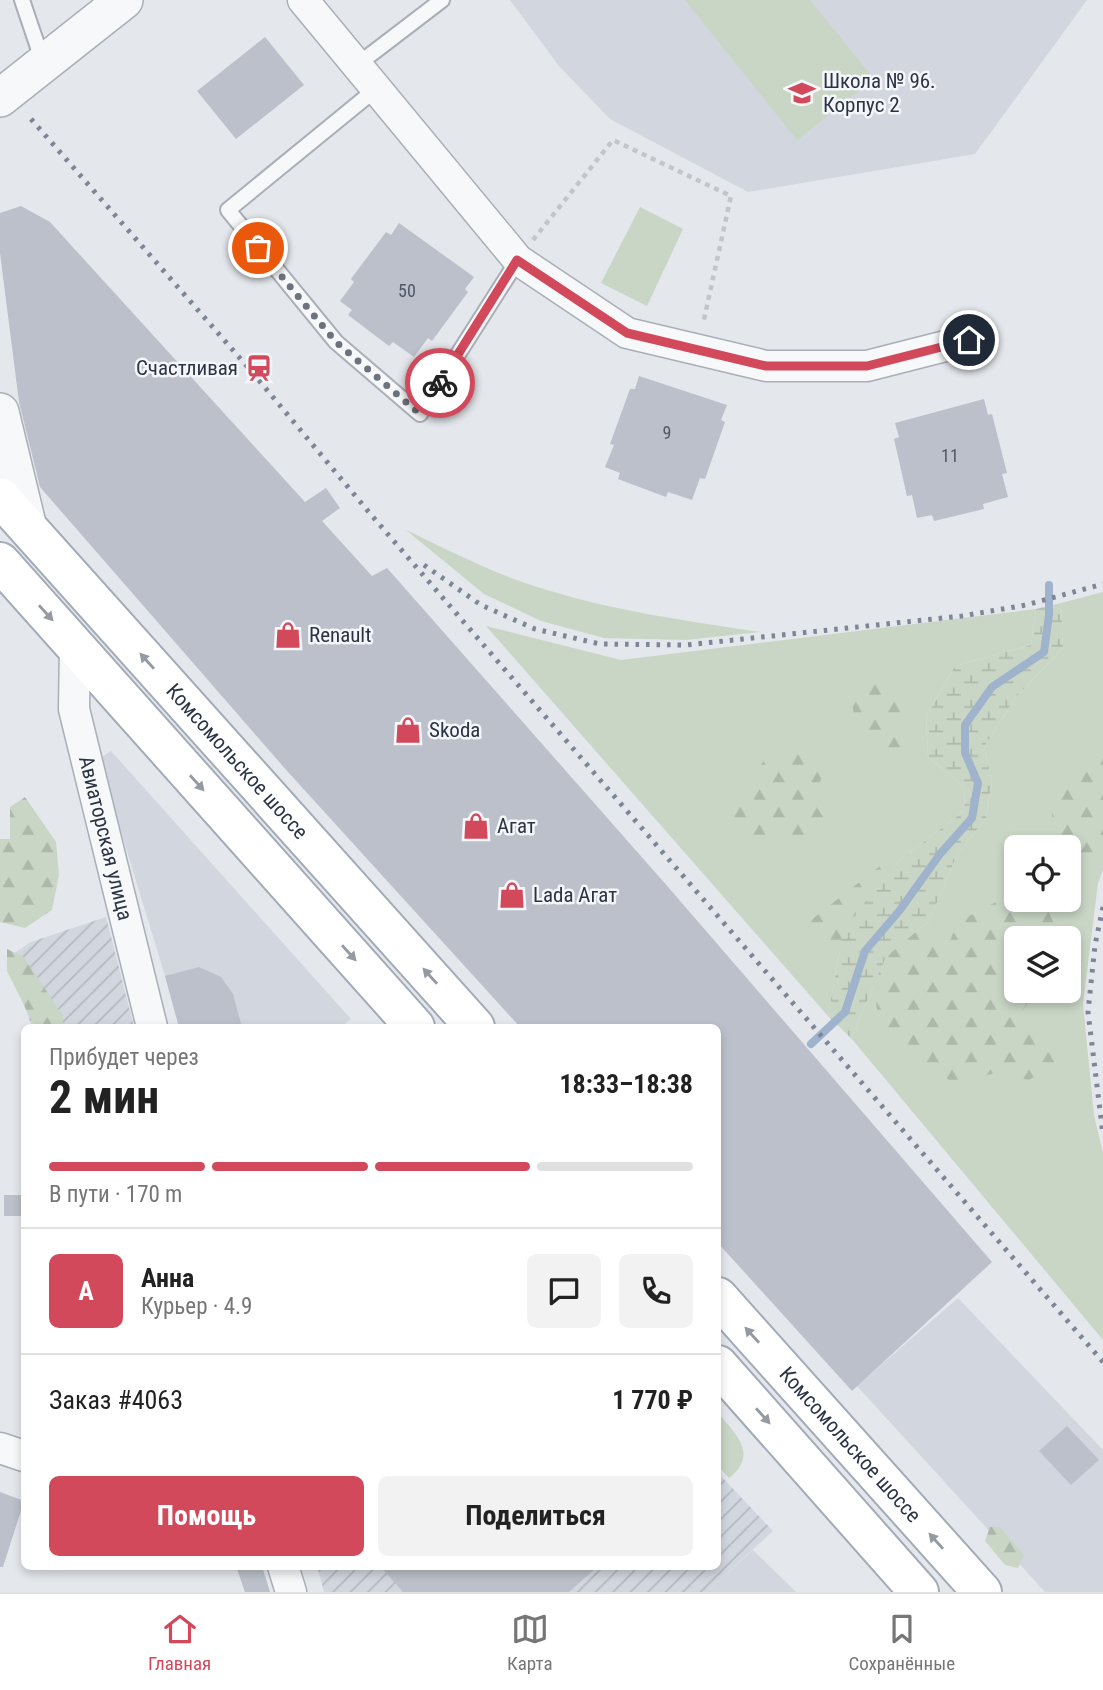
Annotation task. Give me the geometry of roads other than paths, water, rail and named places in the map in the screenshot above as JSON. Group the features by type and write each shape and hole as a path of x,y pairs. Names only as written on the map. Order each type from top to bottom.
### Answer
{"main road":[{"name":"Комсомольское шоссе","path":"0,497 472,1024"},
{"name":"Комсомольское шоссе","path":"0,562 412,1024"},
{"name":"Комсомольское шоссе","path":"721,1300 982,1592"},
{"path":"721,1368 919,1592"}],"street":[{"path":"0,98 124,0"},
{"path":"303,0 517,260 627,333 766,366 867,366 969,340"},
{"path":"0,412 28,528"},
{"name":"Авиаторская улица","path":"75,646 74,709 151,1024"},
{"path":"0,1448 21,1455"},
{"path":"284,1570 291,1592"}],"lane":[{"path":"22,0 44,64"},
{"path":"357,65 442,0"},
{"path":"376,89 228,210 302,301 336,342 420,414 517,260"}],"waterway":[{"path":"811,1044 845,1012 865,951 900,910 940,854 972,818 978,783 965,753 965,725 992,687 1044,652 1049,615 1049,585"}],"railway":[{"path":"31,119 252,372 373,517 1103,1362"},
{"path":"424,565 481,605 535,629 600,644 686,645 962,616 1026,605 1103,584"},
{"path":"1103,907 1095,945 1088,1012 1103,1135"}],"place":[{"name":"Школа № 96. Корпус 2","path":"802,93"},
{"name":"Счастливая","path":"259,368"},
{"name":"Renault","path":"288,635"},
{"name":"Skoda","path":"408,730"},
{"name":"Агат","path":"476,826"},
{"name":"Lada Агат","path":"512,895"}]}
